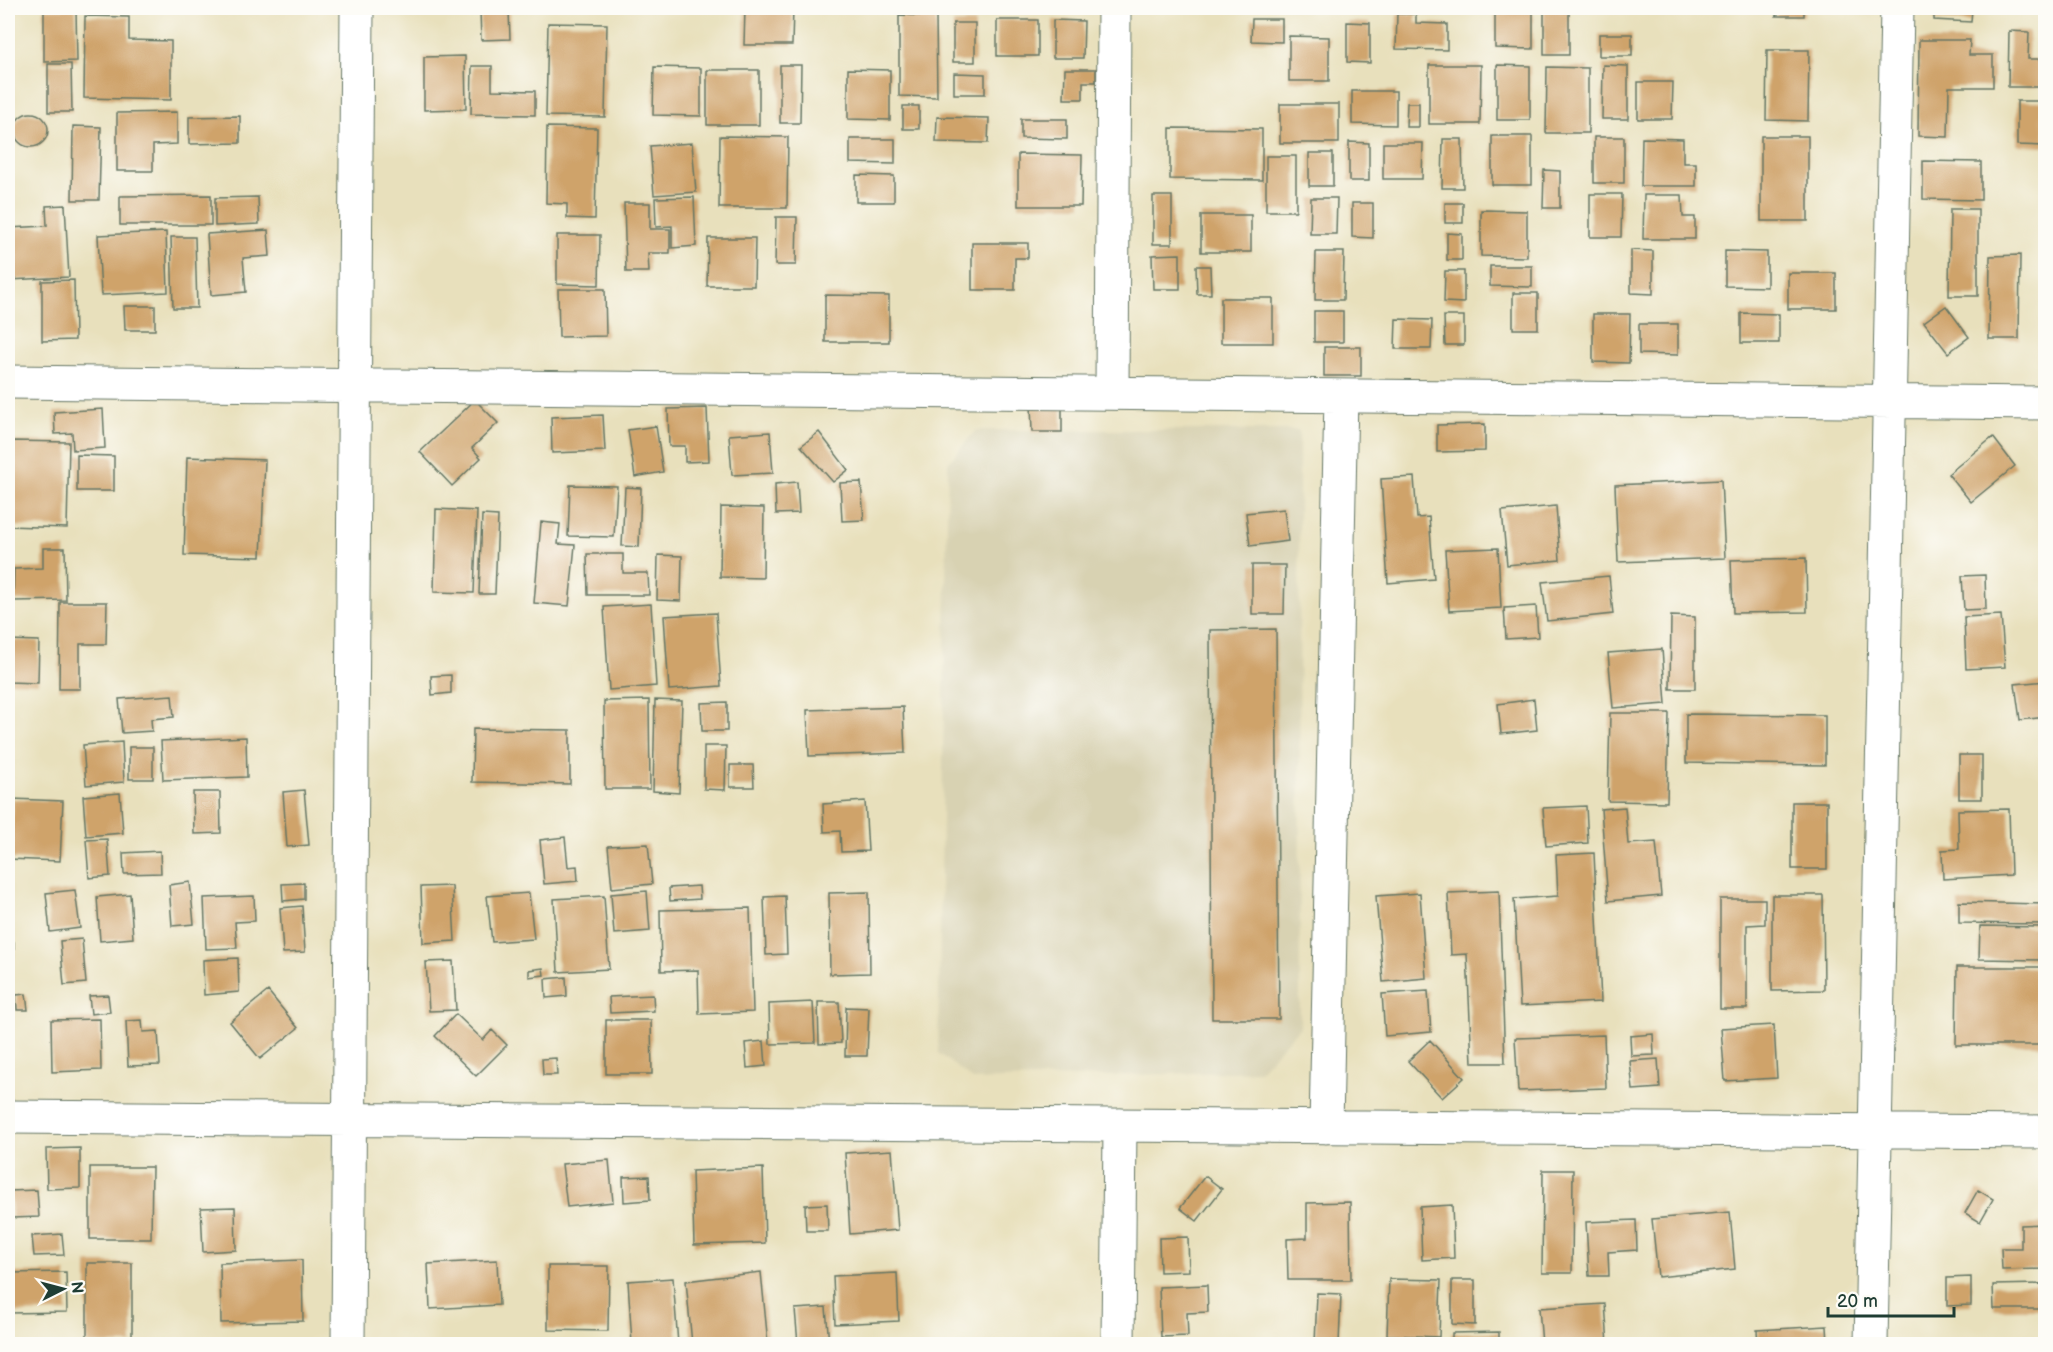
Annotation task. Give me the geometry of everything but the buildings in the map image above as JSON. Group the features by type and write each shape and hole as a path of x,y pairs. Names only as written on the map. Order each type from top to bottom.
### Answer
{"street":[{"path":"348,1344 357,8"},
{"path":"1112,393 1114,8"},
{"path":"1871,1344 1897,8"},
{"path":"8,382 2046,403"},
{"path":"1326,1127 1341,396"},
{"path":"8,1117 2046,1132"},
{"path":"1118,1344 1120,1125"}],"shaded area":[{"path":"976,430 1299,430 1300,1027 1259,1071 973,1080 938,1053 948,463"}]}
